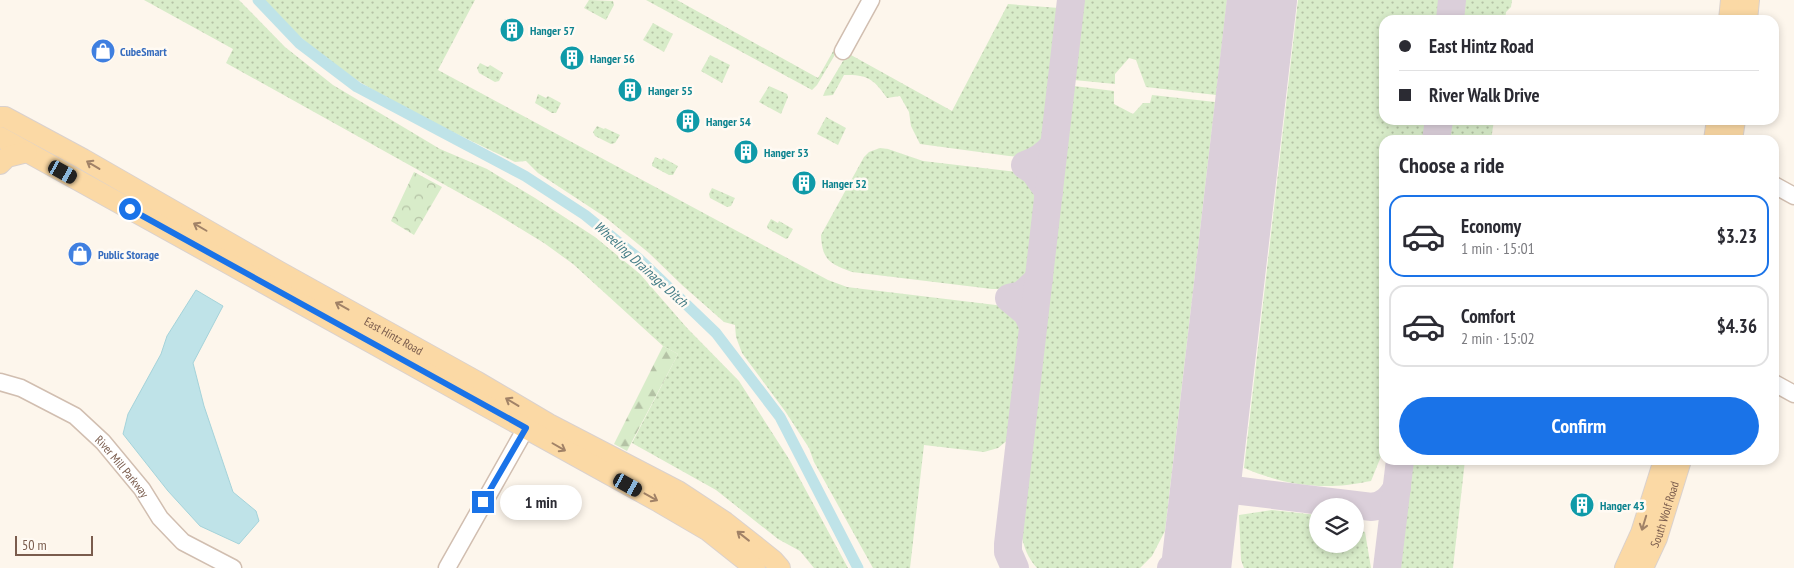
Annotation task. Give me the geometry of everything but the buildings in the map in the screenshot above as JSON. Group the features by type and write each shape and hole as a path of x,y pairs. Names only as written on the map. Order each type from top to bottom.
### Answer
{"main road":[{"path":"1730,15 1731,0"},
{"path":"1748,15 1749,0"},
{"name":"East Hintz Road","path":"0,117 6,117 24,129 83,159 278,271 468,376 549,424 678,491 725,522 780,568"},
{"name":"East Hintz Road","path":"0,137 707,530 755,568"},
{"path":"0,164 7,156 27,152"},
{"name":"South Wolf Road","path":"1625,568 1641,533 1662,465"},
{"name":"South Wolf Road","path":"1643,568 1657,538 1679,465"}],"street":[{"path":"843,51 871,0"},
{"path":"1779,187 1794,196"},
{"name":"River Mill Parkway","path":"3,384 21,388 75,416 103,442 142,489 160,518 183,542 233,568"},
{"path":"1779,386 1794,394"},
{"path":"446,568 526,428"}],"green space":[{"path":"144,0 239,0 285,47 333,85 440,149 487,169 595,237 640,274 687,328 739,381 789,459 848,568 814,568 800,551 778,539 716,490 632,443 678,354 663,346 573,264 544,243 490,210 226,63 233,49"},
{"path":"262,0 475,0 438,70 828,280 847,287 1004,306 1016,317 1022,332 1009,439 998,448 984,452 924,445 910,568 873,568 814,462 809,448 785,411 742,353 736,337 735,325 724,322 649,253 605,217 538,173 526,161 515,162 374,91 342,71 318,52"},
{"path":"589,0 613,1 614,5 606,20 584,8"},
{"path":"646,0 677,0 818,78 836,46 839,48 817,85 812,90"},
{"path":"1083,0 1227,0 1216,95 1146,87 1136,60 1129,58 1115,74 1115,84 1074,80"},
{"path":"1298,0 1441,0 1440,15 1379,15 1379,125 1426,125 1426,135 1379,135 1379,461 1371,481 1342,486 1298,484 1265,476 1244,468"},
{"path":"1465,0 1512,0 1511,7 1506,15 1463,15"},
{"path":"1008,4 1059,8 1043,141 1036,152 1021,157 920,144 911,126 909,112 900,96 887,98 874,82 864,77 844,75 833,95 823,96 846,56 849,57 851,55 952,111"},
{"path":"653,23 673,34 664,52 643,40"},
{"path":"710,55 730,65 722,83 701,71"},
{"path":"480,63 488,67 490,65 503,73 499,81 495,82 479,73 477,68"},
{"path":"769,86 787,94 788,97 781,114 759,102"},
{"path":"1074,86 1114,91 1114,104 1133,114 1143,103 1150,103 1152,95 1215,102 1165,531 1152,556 1140,568 1037,568 1026,552 1021,533"},
{"path":"538,94 546,98 548,96 561,103 556,113 552,113 535,103"},
{"path":"826,117 846,128 838,145 817,134"},
{"path":"1450,125 1493,125 1492,135 1449,135"},
{"path":"597,126 620,135 615,143 611,144 595,136 593,132"},
{"path":"880,148 923,161 1017,172 1029,179 1034,185 1037,199 1028,268 1021,283 1011,288 992,289 852,272 829,260 823,250 821,235 864,157 869,152"},
{"path":"655,157 662,160 663,158 678,166 673,175 669,175 652,166"},
{"path":"414,172 442,187 414,235 391,221"},
{"path":"712,188 735,198 731,206 727,207 710,198 709,194"},
{"path":"771,219 793,229 788,238 786,239 768,229 767,226"},
{"path":"663,346 678,354 627,451 614,444"},
{"path":"1411,465 1464,465 1453,568 1399,568"},
{"path":"1272,510 1309,514 1309,553 1364,553 1365,532 1371,568 1244,568 1241,560 1239,515"}],"water":[{"path":"196,290 223,306 193,363 204,406 233,492 256,511 259,521 239,544 200,526 168,491 123,434 128,414 161,354 167,336"}],"waterway":[{"name":"Wheeling Drainage Ditch","path":"258,0 299,43 357,87 525,176 585,215 638,258 716,333 780,417 858,568"}],"taxiway":[{"path":"1015,568 1008,552 1008,544 1071,0"},
{"path":"1450,15 1452,0"},
{"path":"1437,135 1438,125"},
{"path":"1049,192 1034,171 1025,165 1041,157 1054,145"},
{"path":"1033,326 1027,313 1009,298 1022,295 1039,279"},
{"path":"1209,455 1215,477 1221,484 1233,490 1372,507 1387,501 1397,488"},
{"path":"1387,568 1399,465"},
{"path":"1171,568 1199,545 1217,568"}],"runway":[{"path":"1196,568 1262,0"}],"place":[{"name":"Hanger 57","path":"512,30"},
{"name":"CubeSmart","path":"103,51"},
{"name":"Hanger 56","path":"572,58"},
{"name":"Hanger 55","path":"630,90"},
{"name":"Hanger 54","path":"688,121"},
{"name":"Hanger 53","path":"746,152"},
{"name":"Hanger 52","path":"804,183"},
{"name":"Public Storage","path":"80,254"},
{"name":"Hanger 43","path":"1582,505"}],"route":[{"path":"130,209 526,428 483,502"}]}
